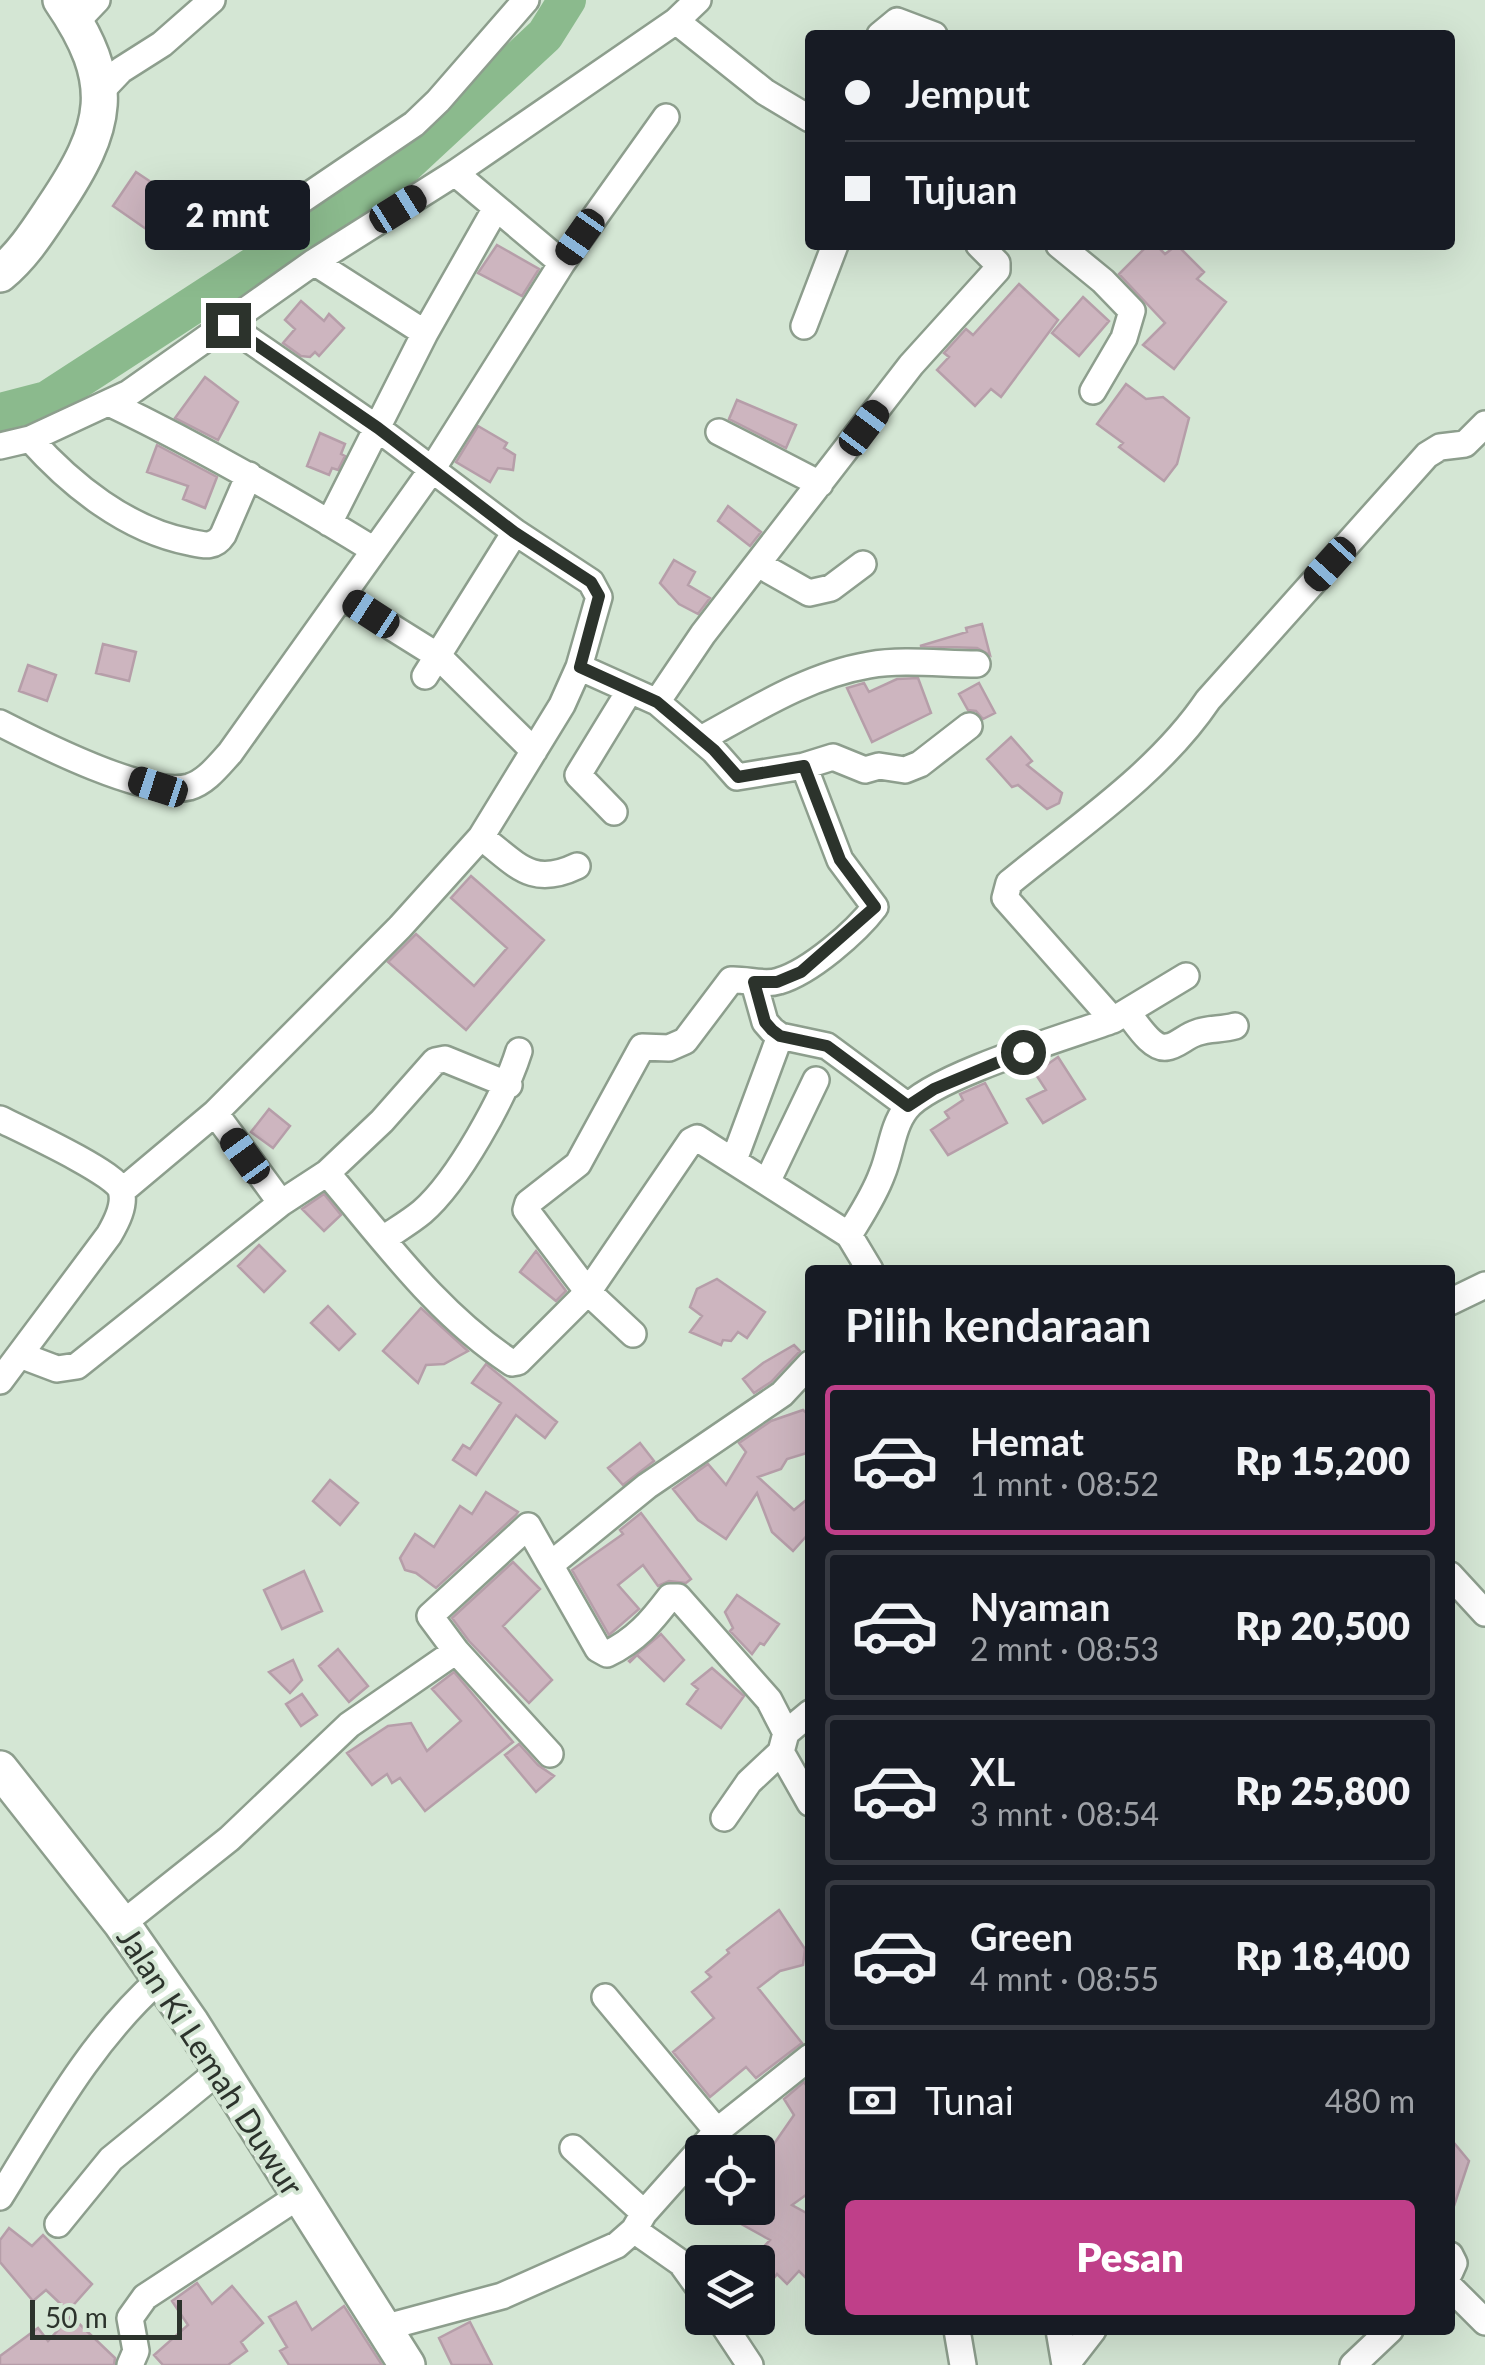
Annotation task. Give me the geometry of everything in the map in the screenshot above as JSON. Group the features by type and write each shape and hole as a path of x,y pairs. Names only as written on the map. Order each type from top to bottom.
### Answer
{"main road":[{"path":"0,274 29,244 78,172 92,144 100,92 78,7"},
{"name":"Jalan Ki Lemah Duwur","path":"0,1769 122,1924 160,1979 407,2365"}],"street":[{"path":"100,92 122,70 162,44 212,0"},
{"path":"284,212 414,124 526,0"},
{"path":"0,446 30,439 109,403 228,325 314,262 455,173 676,20 698,0"},
{"path":"676,20 764,92 805,115"},
{"path":"886,30 897,21 921,30"},
{"path":"0,723 44,746 158,787 192,786 207,777 230,753 431,471 562,263 666,117"},
{"path":"455,173 562,263"},
{"path":"330,522 424,332 496,208"},
{"path":"804,326 833,250"},
{"path":"657,702 702,634 911,366 997,270 997,262 984,250"},
{"path":"1065,250 1132,310 1124,338 1093,392"},
{"path":"314,262 424,332"},
{"path":"122,1191 215,1113 400,926 481,837 580,667 598,592 591,582 514,532 378,428 228,325"},
{"path":"109,403 249,475 374,550"},
{"path":"1234,1026 1199,1032 1162,1048 1120,1016 1005,898 1005,888 1155,762 1188,729 1208,700 1427,455 1440,446 1466,444 1485,424"},
{"path":"719,432 820,484"},
{"path":"30,439 70,479 121,515 166,538 206,546 219,542 249,475"},
{"path":"431,666 514,532"},
{"path":"758,564 809,593 832,588 863,564"},
{"path":"342,596 534,751"},
{"path":"706,743 771,701 852,668 875,664 977,664"},
{"path":"580,667 657,702 706,743 738,777 833,757 865,770 879,766 905,770 920,764 969,726"},
{"path":"614,812 578,775 630,690"},
{"path":"633,1334 588,1292 526,1206 578,1164 642,1047 677,1046 731,980 777,982 801,972 875,907 840,860 804,766"},
{"path":"481,837 533,876 550,878 577,866"},
{"path":"849,1235 884,1172 896,1127 908,1106 934,1089 994,1062 1120,1016 1186,976"},
{"path":"754,982 765,1022 780,1036 827,1046 908,1106"},
{"path":"734,1160 780,1036"},
{"path":"383,1239 424,1211 464,1159 508,1085 519,1051"},
{"path":"20,1355 56,1370 77,1366 281,1203 327,1173 439,1059 508,1085"},
{"path":"768,1180 816,1080"},
{"path":"215,1113 281,1203"},
{"path":"0,1119 100,1171 116,1181 122,1191 118,1220 0,1381"},
{"path":"327,1173 444,1309 487,1347 512,1363 518,1362 588,1292 693,1138 768,1180 849,1235 867,1265"},
{"path":"1455,1300 1485,1285"},
{"path":"550,1565 647,1486 782,1394 805,1369"},
{"path":"550,1754 456,1651 430,1616 521,1529 531,1528 602,1652 607,1654 640,1635 673,1596 684,1603 779,1725 805,1790"},
{"path":"1455,1581 1485,1614"},
{"path":"122,1924 229,1839 349,1725 456,1651"},
{"path":"724,1818 749,1782 779,1725 805,1715"},
{"path":"0,2196 82,2065 123,2012 160,1979"},
{"path":"605,1997 717,2131"},
{"path":"383,2328 502,2296 617,2245 717,2131 805,2061"},
{"path":"58,2224 111,2160 220,2070"},
{"path":"573,2148 685,2269"},
{"path":"130,2365 136,2351 130,2318 145,2297 300,2196"},
{"path":"1455,2292 1485,2322"},
{"path":"730,2335 750,2365"},
{"path":"958,2335 963,2365"},
{"path":"1060,2335 1065,2365"},
{"path":"1065,2365 1088,2335"},
{"path":"1353,2365 1385,2335"}],"building":[{"path":"136,172 196,212 172,247 113,206"},
{"path":"497,245 539,269 522,296 478,273"},
{"path":"1143,250 1161,250 1165,254 1182,250 1204,272 1197,279 1226,302 1174,369 1143,345 1165,323 1119,274"},
{"path":"1019,284 1058,320 1001,397 991,389 975,406 937,370 949,357 944,353 966,329 973,335"},
{"path":"1083,297 1109,321 1079,356 1052,333"},
{"path":"301,301 324,321 329,314 344,328 319,356 315,352 310,357 301,356 283,343 295,329 285,320"},
{"path":"205,377 238,402 218,440 175,418"},
{"path":"1126,384 1146,399 1163,397 1189,418 1177,464 1164,481 1119,447 1123,443 1097,424"},
{"path":"737,400 796,425 786,448 729,419"},
{"path":"478,426 507,443 504,448 515,455 513,470 498,468 490,482 456,462"},
{"path":"320,433 345,444 341,454 345,456 338,470 332,468 329,475 307,466"},
{"path":"157,445 217,477 205,508 183,499 188,486 147,472"},
{"path":"728,506 761,532 750,546 718,521"},
{"path":"674,560 695,572 688,585 710,598 698,614 679,604 660,583"},
{"path":"982,624 990,655 977,648 920,646 967,632 966,628"},
{"path":"103,644 136,652 129,681 96,673"},
{"path":"28,665 56,675 47,701 19,691"},
{"path":"918,678 931,713 872,742 847,688 864,683 869,692 897,679"},
{"path":"979,683 995,713 983,719 976,711 968,710 959,694"},
{"path":"1011,737 1032,761 1027,765 1062,793 1059,803 1047,809 1018,785 1012,787 987,759"},
{"path":"471,876 544,940 466,1030 388,962 416,934 474,986 507,948 451,898"},
{"path":"1058,1057 1085,1099 1043,1123 1027,1099 1046,1090 1035,1073"},
{"path":"985,1083 1007,1123 948,1155 931,1130 949,1118 945,1112 963,1100 960,1094"},
{"path":"269,1109 290,1126 273,1148 251,1132"},
{"path":"324,1194 341,1215 324,1231 302,1209"},
{"path":"259,1245 285,1271 264,1292 238,1266"},
{"path":"536,1251 566,1291 556,1301 520,1272"},
{"path":"717,1279 765,1312 747,1338 738,1332 721,1345 690,1332 702,1316 690,1307 697,1289"},
{"path":"328,1306 355,1334 339,1350 311,1323"},
{"path":"421,1308 468,1351 444,1364 426,1365 418,1383 383,1351"},
{"path":"794,1345 800,1351 771,1382 754,1393 743,1379"},
{"path":"486,1364 557,1422 545,1438 516,1415 476,1475 453,1460 463,1445 470,1449 501,1403 472,1383"},
{"path":"805,1412 805,1454 787,1459 781,1469 758,1477 794,1510 805,1501 805,1538 793,1551 772,1532 757,1493 726,1539 698,1520 673,1489 708,1464 726,1485 746,1452 739,1443 771,1421"},
{"path":"640,1443 654,1461 623,1485 608,1468"},
{"path":"330,1480 358,1503 340,1525 313,1501"},
{"path":"486,1492 518,1512 516,1515 436,1588 405,1570 400,1558 415,1534 434,1547 460,1506 472,1514"},
{"path":"641,1513 691,1579 658,1586 643,1565 618,1585 639,1609 609,1635 572,1570 623,1534 620,1530"},
{"path":"513,1562 540,1589 503,1626 552,1680 529,1703 452,1618"},
{"path":"304,1571 322,1611 282,1629 264,1590"},
{"path":"737,1595 779,1624 752,1654 730,1631 733,1628 725,1612"},
{"path":"661,1634 684,1660 664,1681 637,1655 629,1661"},
{"path":"338,1649 368,1686 349,1702 319,1666"},
{"path":"293,1660 302,1680 290,1693 269,1672"},
{"path":"712,1668 744,1696 721,1728 687,1704 698,1689 692,1684"},
{"path":"454,1672 513,1742 425,1811 400,1778 392,1783 387,1774 372,1785 347,1753 388,1726 411,1723 427,1751 461,1721 432,1689"},
{"path":"302,1694 317,1715 301,1726 286,1704"},
{"path":"519,1744 554,1776 536,1792 505,1755"},
{"path":"779,1910 805,1949 803,1965 780,1971 758,1988 802,2043 756,2078 746,2067 710,2097 673,2052 714,2018 692,1992 711,1977 706,1972 729,1953 727,1950"},
{"path":"804,2082 805,2196 792,2205 805,2212 805,2277 799,2271 787,2284 777,2274 775,2277 775,2245 765,2245 770,2240 743,2225 775,2225 775,2142 794,2115 784,2099"},
{"path":"1455,2144 1469,2161 1455,2203"},
{"path":"9,2228 32,2246 43,2235 92,2284 68,2311 46,2290 33,2301 0,2262 0,2240"},
{"path":"197,2283 212,2304 232,2286 263,2323 241,2342 247,2351 228,2365 163,2365 154,2355 188,2325 172,2301"},
{"path":"296,2302 312,2330 344,2306 382,2365 289,2365 280,2351 287,2347 269,2317"},
{"path":"71,2316 115,2358 114,2365 0,2365 0,2356 38,2328 48,2341"},
{"path":"470,2322 492,2365 452,2365 439,2338"}],"waterway":[{"path":"0,412 47,400 395,174 545,35 567,0"}],"route":[{"path":"228,325 378,428 514,532 591,582 599,596 580,667 657,702 714,750 738,777 804,766 840,860 875,907 801,972 777,982 754,982 765,1022 772,1030 780,1036 827,1046 908,1106 934,1089 1023,1052"}]}
